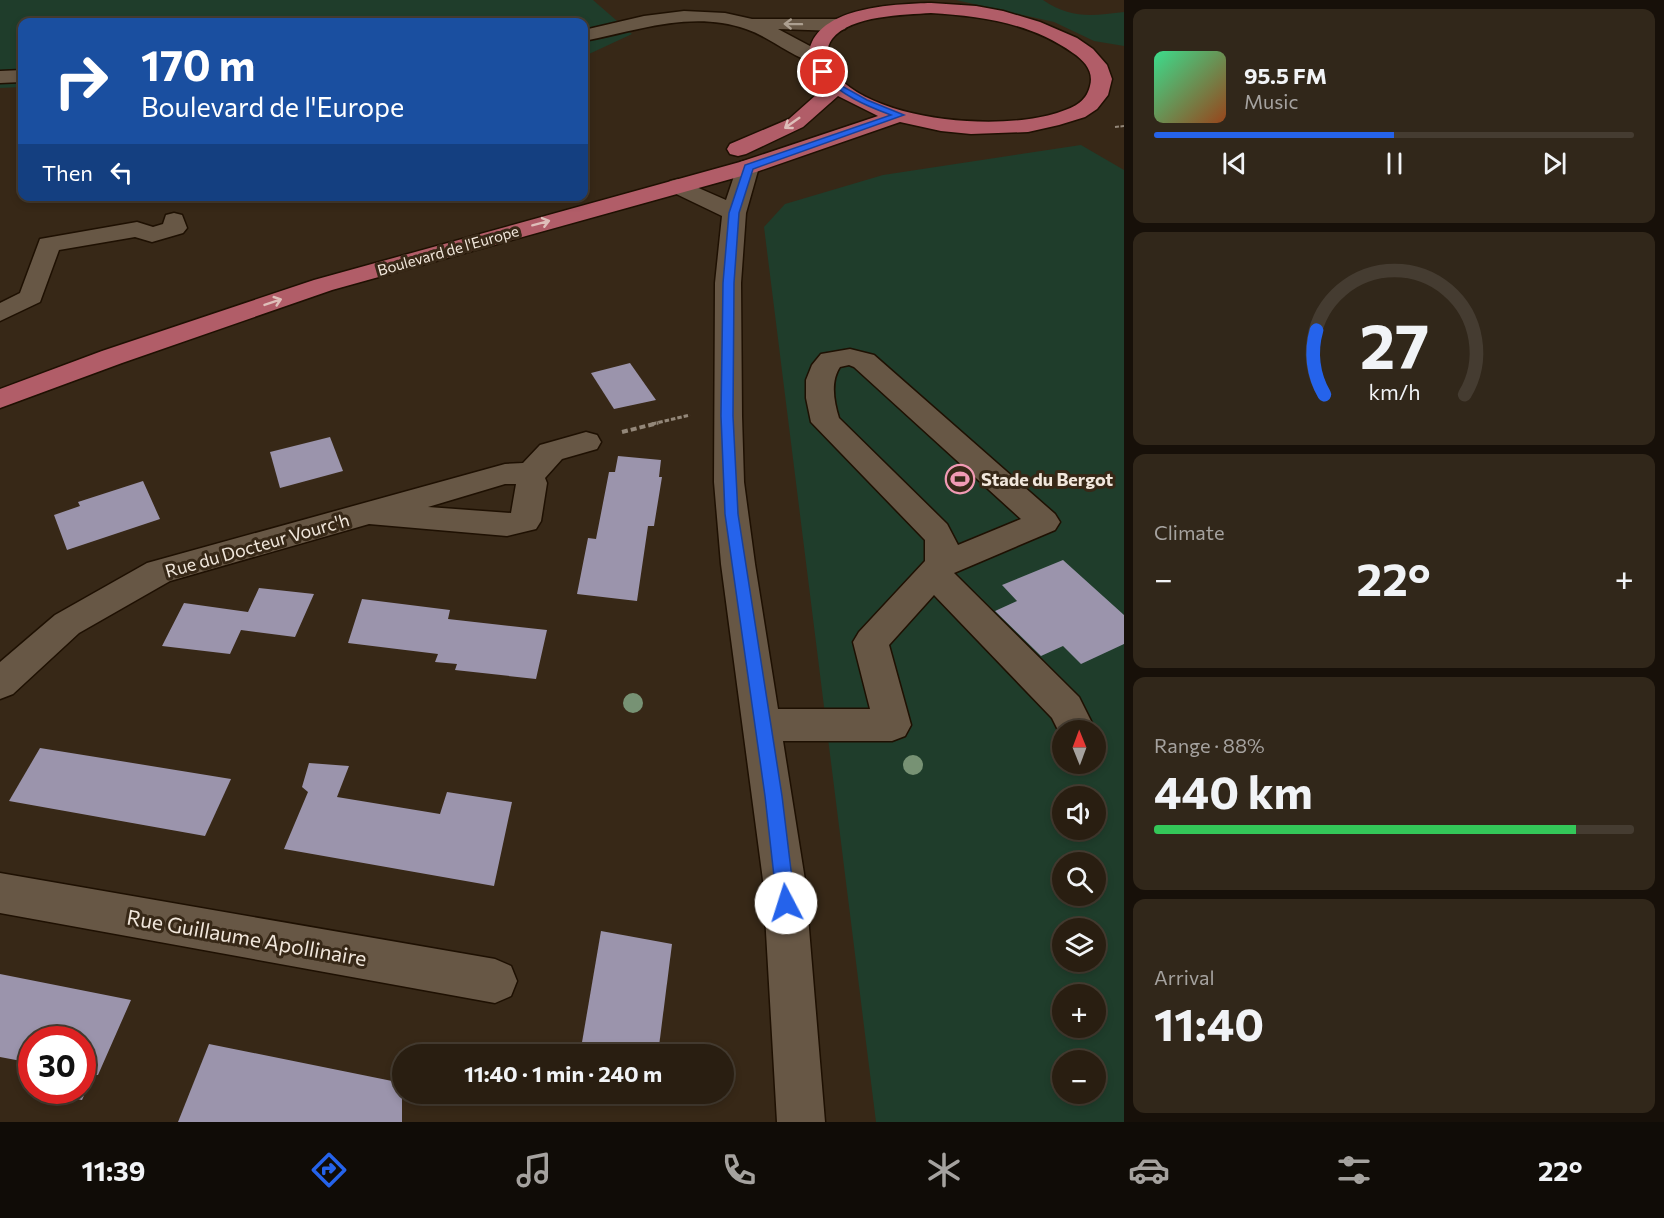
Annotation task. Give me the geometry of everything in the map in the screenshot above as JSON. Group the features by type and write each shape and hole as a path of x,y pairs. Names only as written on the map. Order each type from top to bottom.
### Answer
{"main road":[{"path":"939,0 963,10"},
{"path":"868,7 963,10 1001,16 1037,26 1067,39 1090,56 1100,70 1106,98 1075,114 1040,124 995,128 947,125 900,115 864,102 837,87 823,72 816,57 819,43 838,25 868,7"},
{"path":"1090,56 1113,59"},
{"path":"588,193 735,151 796,123 837,87"},
{"name":"Boulevard de l'Europe","path":"0,399 112,357 323,285 748,167 900,115"},
{"name":"Boulevard de l'Europe","path":"0,378 292,276 556,201"}],"street":[{"path":"694,0 724,18"},
{"path":"588,35 667,16 696,15 747,23 838,25"},
{"path":"747,23 816,57"},
{"path":"0,77 18,76"},
{"path":"748,167 734,213 728,283 727,416 732,514 784,880 801,1122"},
{"path":"678,186 734,213"},
{"path":"0,313 31,297 49,244 137,229 152,235 175,228 174,220"},
{"path":"763,725 892,725 871,642 938,569 1044,522 864,361 850,357 831,360 822,371 821,409 826,422 936,532 942,541 938,569"},
{"path":"529,476 551,452 586,442"},
{"name":"Rue du Docteur Vourc'h","path":"0,684 67,624 159,572 505,474 521,473 529,476 532,483 525,521 518,524 507,525 370,513"},
{"path":"938,569 1066,708 1072,720"},
{"name":"Rue Guillaume Apollinaire","path":"0,893 495,981"}],"path":[{"path":"586,442 686,415 727,416"}],"green space":[{"path":"0,0 593,0 632,34 588,54 588,18 18,18 18,87 0,88"},
{"path":"956,0 1043,0 1063,10 1082,15 1124,12 1124,46 1094,41 1054,22"},
{"name":"Stade du Bergot","path":"1081,145 1124,170 1124,1122 876,1122 764,227 785,204 883,175"}],"building":[{"path":"630,363 656,400 614,409 591,373"},
{"path":"330,437 343,471 280,488 270,452"},
{"path":"618,456 661,460 659,477 662,477 654,526 648,526 637,601 577,594 588,538 596,539 609,472 615,472"},
{"path":"143,481 160,519 67,550 54,515 80,506 78,502"},
{"path":"1063,560 1124,615 1124,644 1081,664 1063,646 1041,656 995,611 1017,601 1002,585"},
{"path":"259,588 314,594 295,637 241,630 230,654 162,646 184,603 248,612"},
{"path":"362,599 450,610 448,619 547,630 536,679 455,670 457,664 435,662 438,654 348,643"},
{"path":"40,748 231,779 205,836 9,801"},
{"path":"309,763 349,766 337,797 440,814 447,792 512,802 494,886 284,849 308,792 302,787"},
{"path":"601,931 672,944 659,1044 582,1044"},
{"path":"0,974 131,1000 98,1075 96,1075 96,1026 18,1026 18,1060 0,1057"},
{"path":"209,1044 392,1081 392,1104 402,1104 402,1122 178,1122"}],"place":[{"name":"Stade du Bergot","path":"960,479"}],"route":[{"path":"786,903 774,796 738,564 729,482 728,283 734,213 744,188 748,167 900,115 864,102 837,87 823,72"}]}
